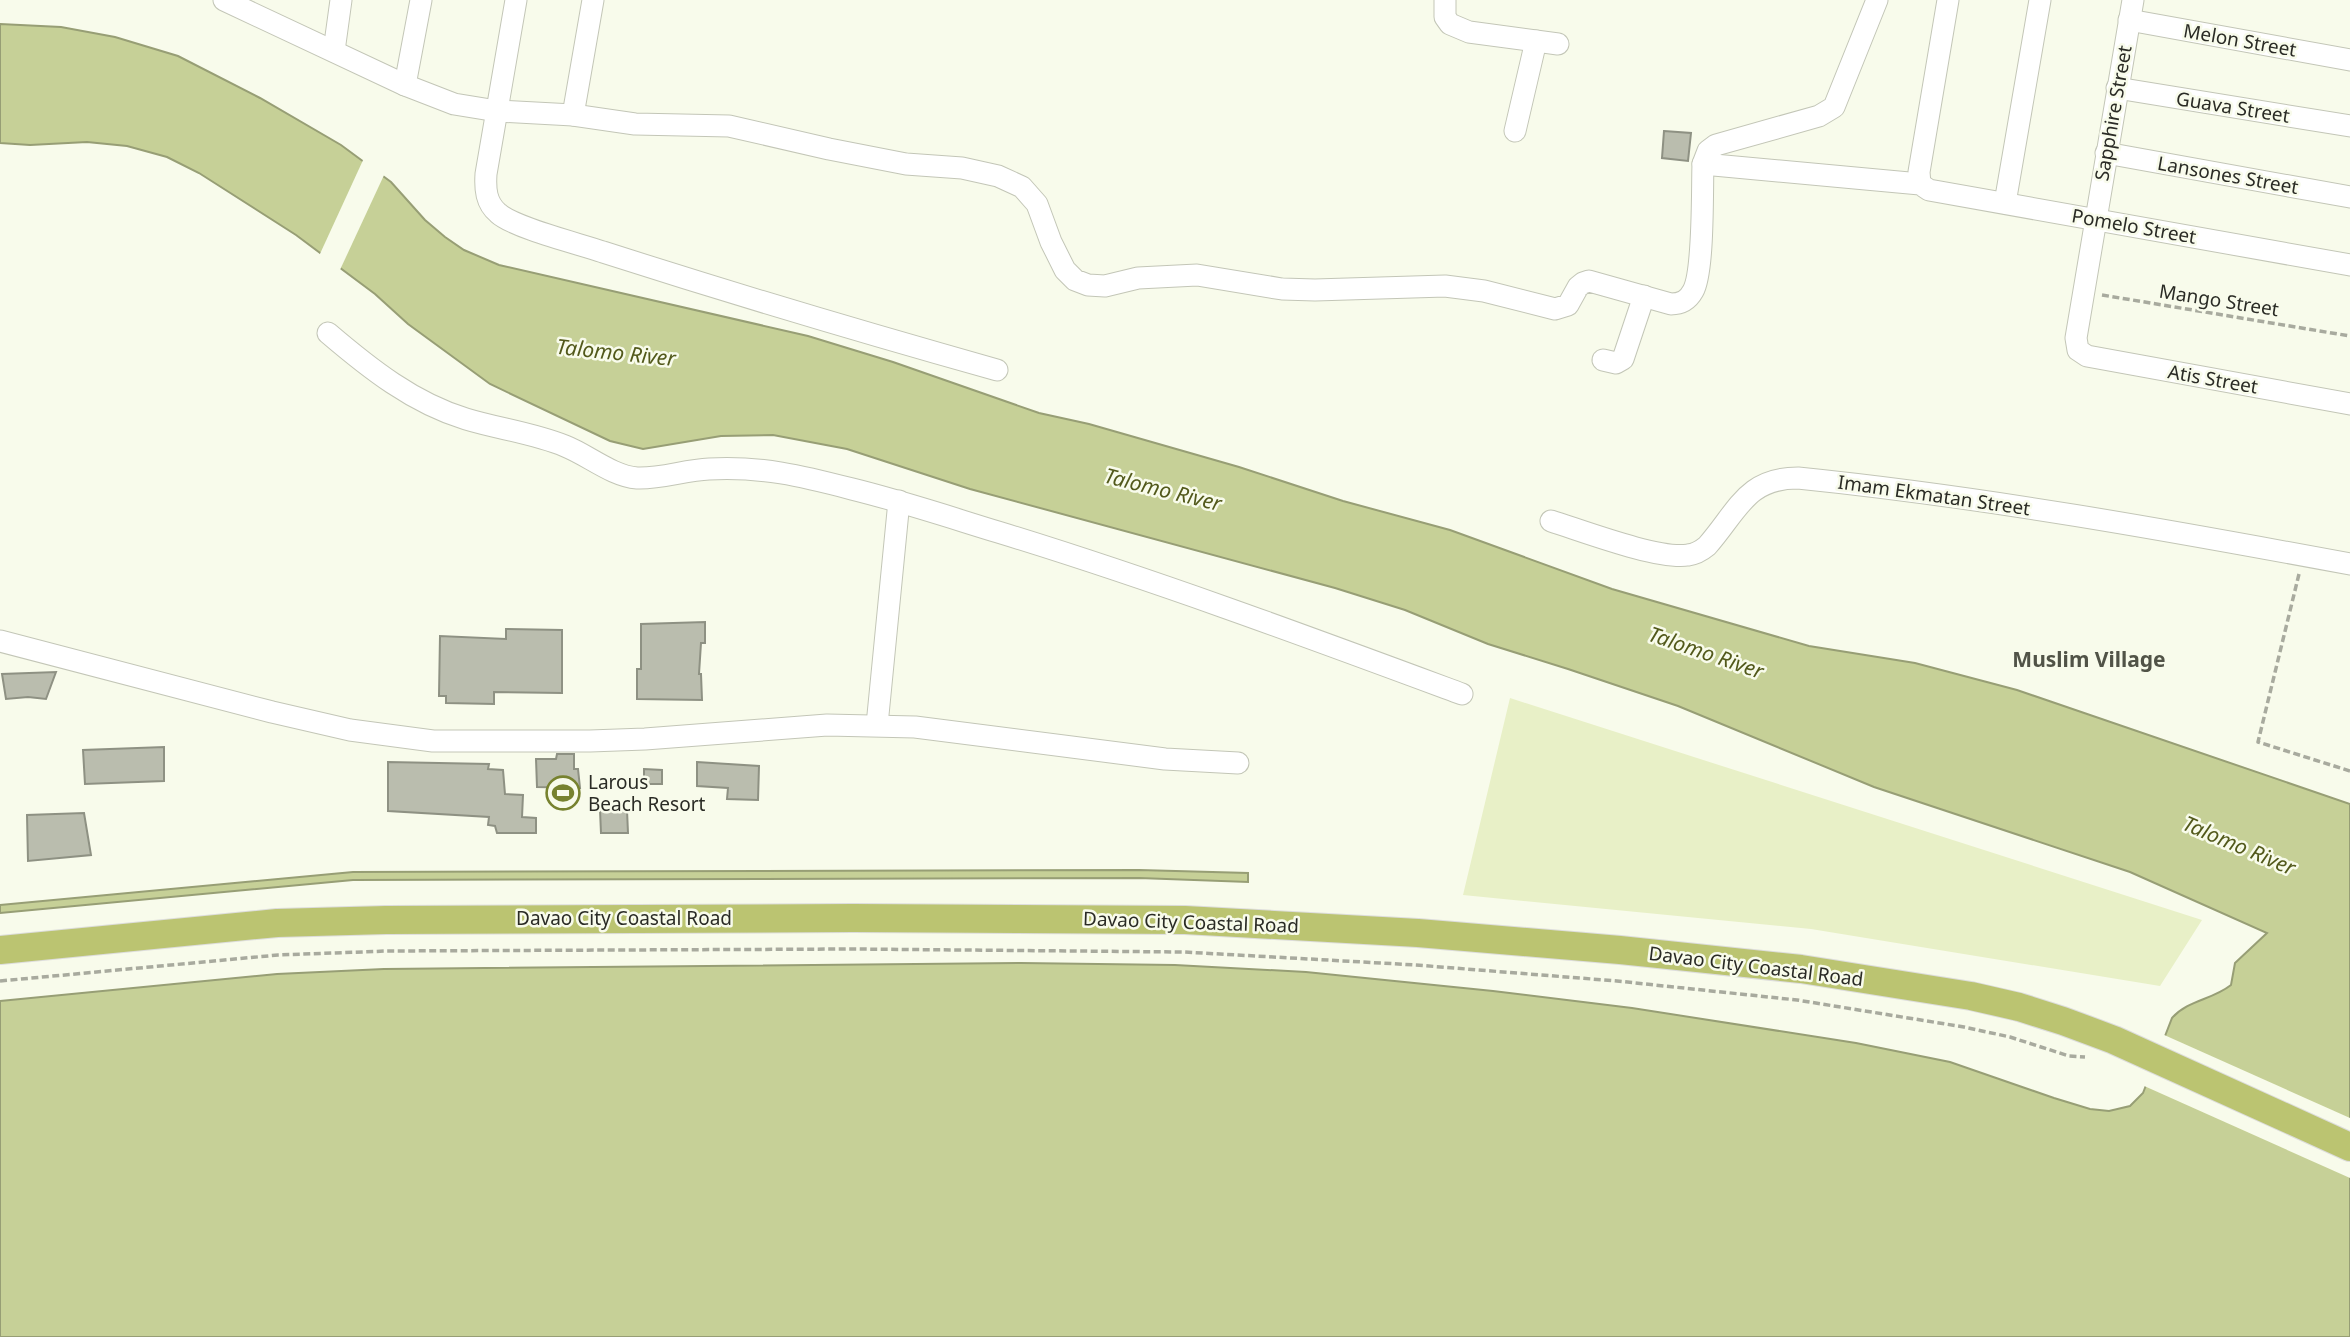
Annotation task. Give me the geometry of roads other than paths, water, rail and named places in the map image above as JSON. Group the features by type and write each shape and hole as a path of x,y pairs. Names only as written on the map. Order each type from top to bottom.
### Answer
{"main road":[{"name":"Davao City Coastal Road","path":"0,950 276,923 386,920 867,918 1199,921 1432,934 1801,969 1912,985 1995,1001 2063,1021 2114,1041 2350,1147"}],"street":[{"path":"224,0 254,6 334,51 405,85 454,104 497,111 573,115 635,124 729,126 906,164 962,168 998,176 1022,187 1037,204 1065,270 1074,279 1088,285 1105,286 1138,278 1197,275 1293,289 1445,286 1484,291 1555,309 1568,304 1578,287 1589,281 1678,304 1684,302 1695,289 1699,270 1703,164 1708,151 1716,145 1819,116 1833,107 1877,0"},
{"path":"334,51 341,0"},
{"path":"405,85 421,0"},
{"path":"516,0 485,190 498,214 646,266 830,324 997,370"},
{"path":"573,115 593,0"},
{"path":"1445,0 1445,18 1458,29 1558,44"},
{"path":"1920,184 1919,172 1948,0"},
{"path":"2006,203 2040,0"},
{"name":"Melon Street","path":"2131,10 2350,60"},
{"name":"Sapphire Street","path":"2078,350 2076,338 2083,292 2131,10"},
{"path":"1515,131 1536,41"},
{"name":"Guava Street","path":"2117,88 2350,126"},
{"name":"Lansones Street","path":"2106,153 2350,197"},
{"name":"Pomelo Street","path":"1703,164 1920,184 1929,190 2350,265"},
{"path":"1603,360 1616,363 1623,359 1644,296"},
{"path":"328,333 393,384 427,403 465,419 541,436 577,450 633,478 654,478 705,469 771,469 899,501 1102,564 1254,616 1462,694"},
{"name":"Atis Street","path":"2078,350 2087,356 2350,404"},
{"name":"Imam Ekmatan Street","path":"1551,522 1662,554 1688,555 1698,553 1707,546 1756,487 1781,478 1798,478 1960,497 2350,564"},
{"path":"877,725 899,501"},
{"path":"0,641 272,712 350,730 433,741 645,739 813,726 877,725 928,728 1165,759 1238,764"}],"water":[{"name":"Talomo River","path":"0,24 61,27 115,37 178,56 260,98 341,145 391,182 425,220 445,237 464,250 499,265 808,336 893,362 1039,413 1089,424 1239,467 1343,501 1450,530 1612,589 1809,646 1915,663 2017,690 2350,804 2350,1337 0,1337 0,1001 277,974 384,969 1021,963 1175,965 1306,972 1493,991 1632,1008 1856,1043 1950,1062 2054,1098 2090,1109 2109,1111 2130,1106 2143,1093 2172,1018 2185,1007 2231,985 2235,963 2267,933 2130,872 1874,787 1678,706 1488,644 1405,610 1335,588 970,489 847,449 773,435 721,436 643,449 610,441 490,384 408,324 375,294 296,235 199,173 167,157 127,146 87,142 30,145 0,143"},
{"path":"1139,870 1248,873 1248,882 1139,878 353,880 0,913 0,905 353,872"}],"place":[{"name":"Larous Beach Resort","path":"563,793"}],"district":[{"name":"Muslim Village","path":"2089,660"}]}
